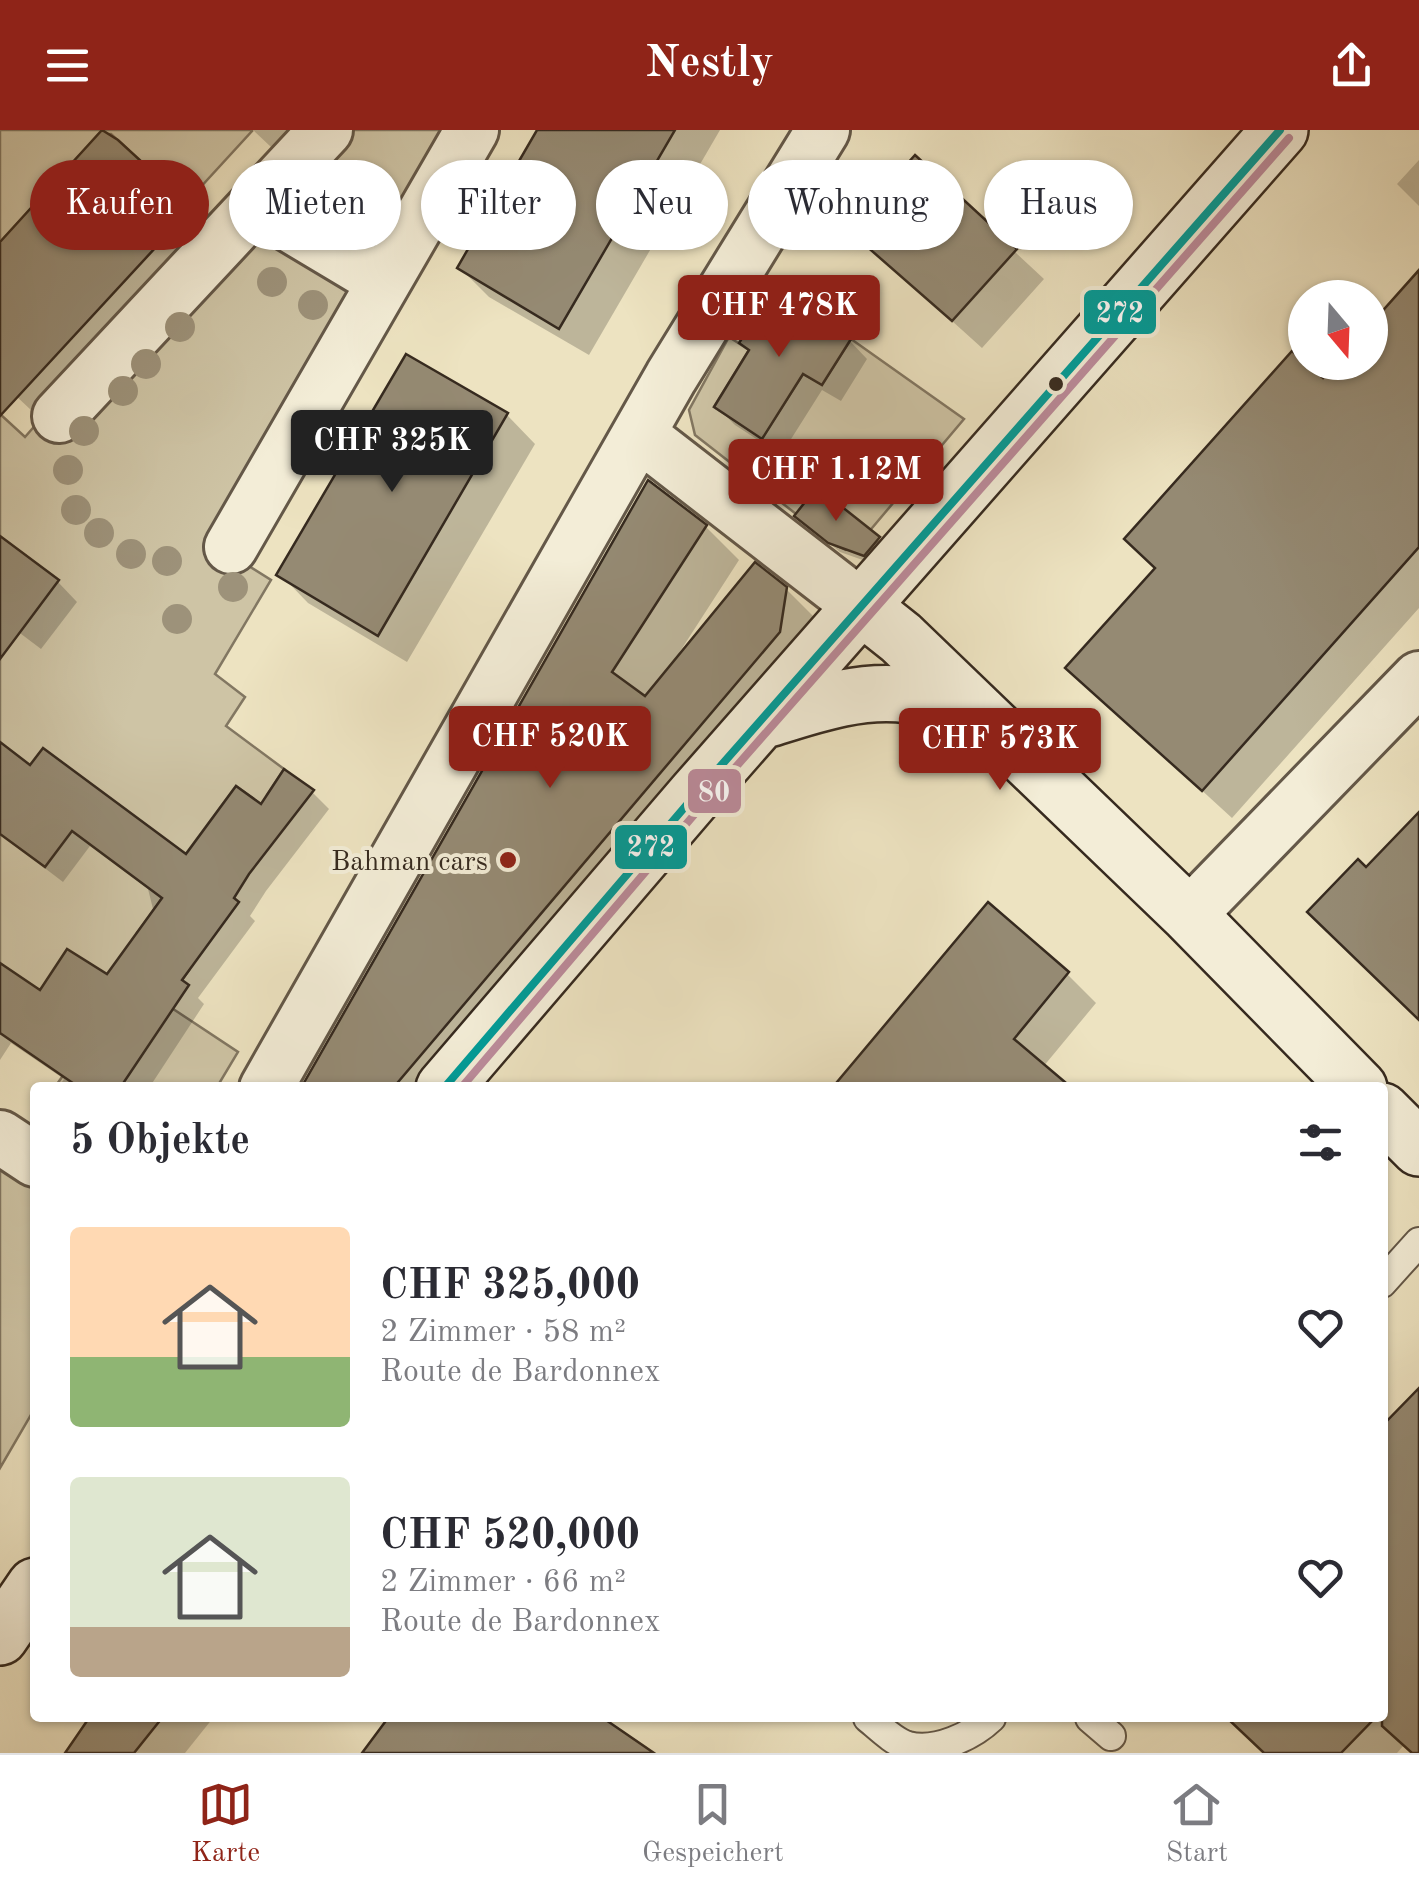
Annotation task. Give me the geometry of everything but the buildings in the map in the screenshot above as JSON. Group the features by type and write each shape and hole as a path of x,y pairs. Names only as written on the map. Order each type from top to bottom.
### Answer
{"main road":[{"path":"459,1082 762,721 1280,130"},
{"path":"862,607 901,638 1189,915 1348,1082"},
{"path":"762,721 870,693 912,695 995,728"},
{"path":"1388,1119 1419,1148"},
{"path":"0,1636 30,1593"}],"street":[{"path":"298,160 326,130"},
{"path":"231,547 472,130"},
{"path":"269,1082 671,377 823,130"},
{"path":"60,416 229,235"},
{"path":"331,250 383,281"},
{"path":"640,435 862,607"},
{"path":"1189,915 1419,678"},
{"path":"0,1138 30,1157"}],"lane":[{"path":"1388,1276 1419,1242"},
{"path":"874,1722 908,1746 936,1746 964,1737 985,1722"}],"shaded area":[{"path":"0,130 252,131 209,178 209,160 139,160 111,134 99,134 75,160 30,160 30,209 0,242"},
{"path":"339,130 464,130 446,160 421,160 421,204 401,238 401,160 308,160"},
{"path":"229,236 229,250 394,250 220,548 271,580 215,674 245,697 226,726 284,769 267,795 288,824 236,786 185,855 191,859 137,933 189,970 182,980 152,958 134,983 238,1052 220,1082 58,1082 71,1064 0,1033 0,414 25,437"},
{"path":"729,337 749,350 714,407 762,438 803,374 822,384 851,339 964,419 856,547 846,550 695,435 689,410"},
{"path":"0,1155 30,1176 30,1417 0,1468"}],"transit line":[{"name":"272","path":"449,1082 696,794 1280,130"},
{"name":"80","path":"466,1082 705,802 1289,138"}],"place":[{"name":"Bahman cars","path":"508,860"}]}
